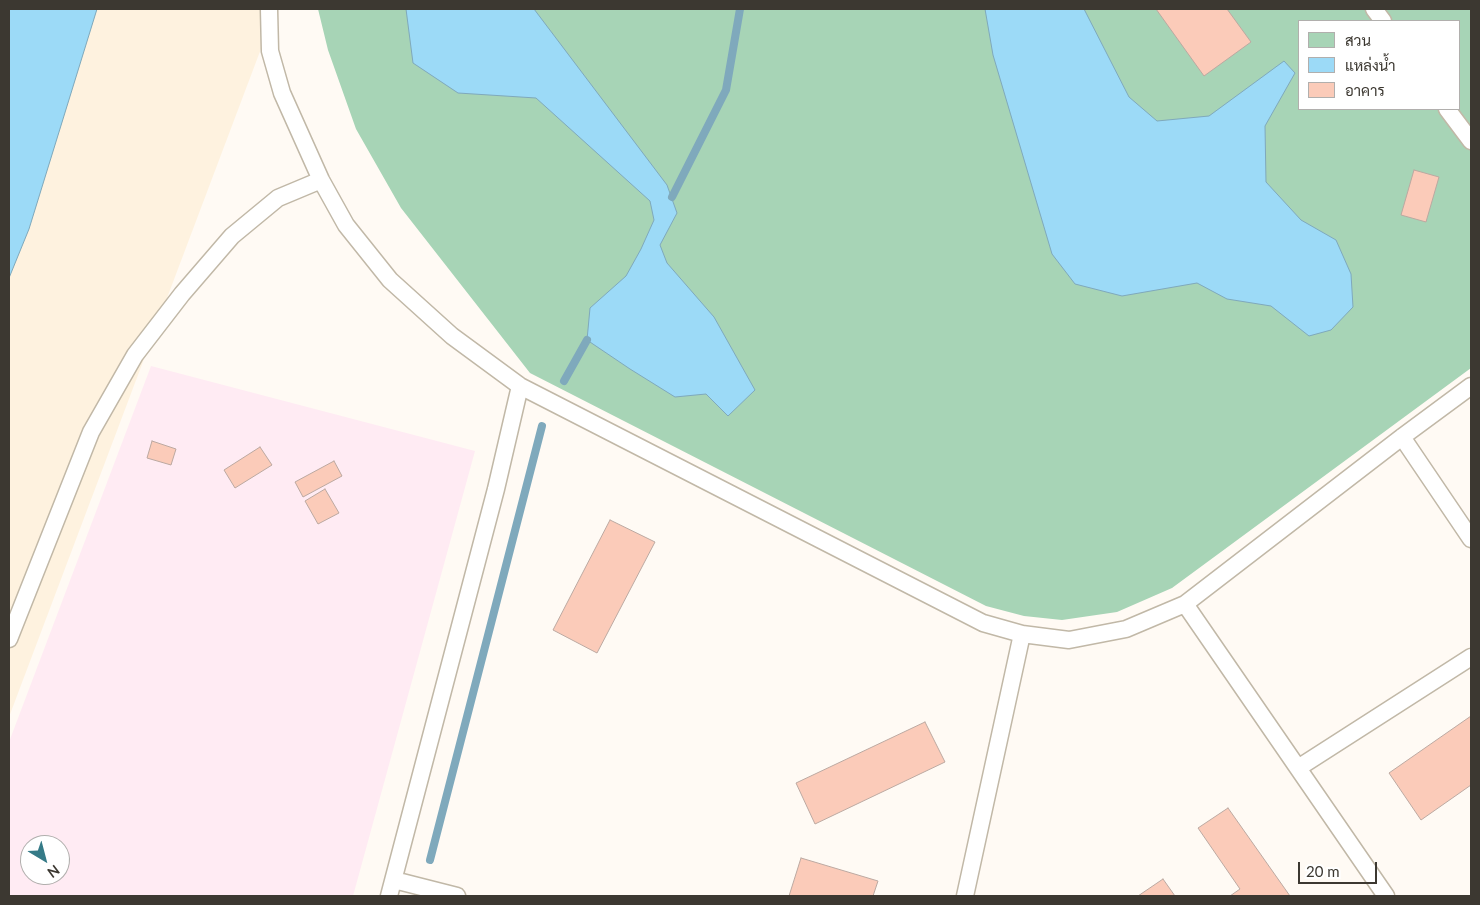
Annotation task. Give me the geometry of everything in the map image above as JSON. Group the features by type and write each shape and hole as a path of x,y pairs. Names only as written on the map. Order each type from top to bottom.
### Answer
{"lane":[{"path":"268,9 270,51 282,93 321,180 346,225 390,280 452,336 520,386 984,623 1022,634 1069,640 1126,629 1185,604 1471,386"},
{"path":"1374,9 1382,20"},
{"path":"1448,110 1471,141"},
{"path":"9,639 91,432 135,355 182,294 232,236 278,198 321,180"},
{"path":"390,896 496,489 520,386"},
{"path":"1402,437 1471,538"},
{"path":"1185,604 1386,896"},
{"path":"965,896 1022,634"},
{"path":"1298,768 1471,657"},
{"path":"394,880 457,896"}],"shaded area":[{"path":"9,9 276,9 9,717"},
{"path":"151,366 475,451 353,896 9,896 9,742"}],"green space":[{"path":"318,9 1471,9 1471,368 1172,588 1117,612 1062,620 1024,616 986,606 530,373 401,208 356,129 328,50"}],"water":[{"path":"9,9 97,9 29,229 9,278"},
{"path":"406,9 534,9 667,185 677,213 660,245 667,263 714,317 755,390 728,416 706,394 675,397 587,340 590,308 626,276 641,249 654,220 650,201 536,98 458,93 413,63"},
{"path":"985,9 1084,9 1129,97 1157,121 1209,116 1284,61 1295,73 1265,126 1266,182 1301,220 1336,240 1351,274 1353,307 1331,330 1309,336 1271,306 1227,299 1197,283 1122,296 1075,284 1052,254 993,55"}],"building":[{"path":"1156,9 1227,9 1251,42 1204,76"},
{"path":"1414,170 1439,177 1426,222 1401,215"},
{"path":"152,441 176,449 171,465 147,458"},
{"path":"260,447 272,465 235,488 224,470"},
{"path":"334,461 342,476 303,497 295,482"},
{"path":"325,489 339,513 318,524 305,501"},
{"path":"610,520 655,542 597,653 553,630"},
{"path":"1471,716 1471,785 1421,820 1389,773"},
{"path":"925,722 945,762 815,824 796,783"},
{"path":"1228,808 1290,896 1230,896 1240,889 1198,828"},
{"path":"801,858 878,881 873,896 789,896"},
{"path":"1163,879 1175,896 1138,896"}],"waterway":[{"path":"672,197 726,90 740,9"},
{"path":"564,381 587,340"},
{"path":"430,860 542,426"}]}
